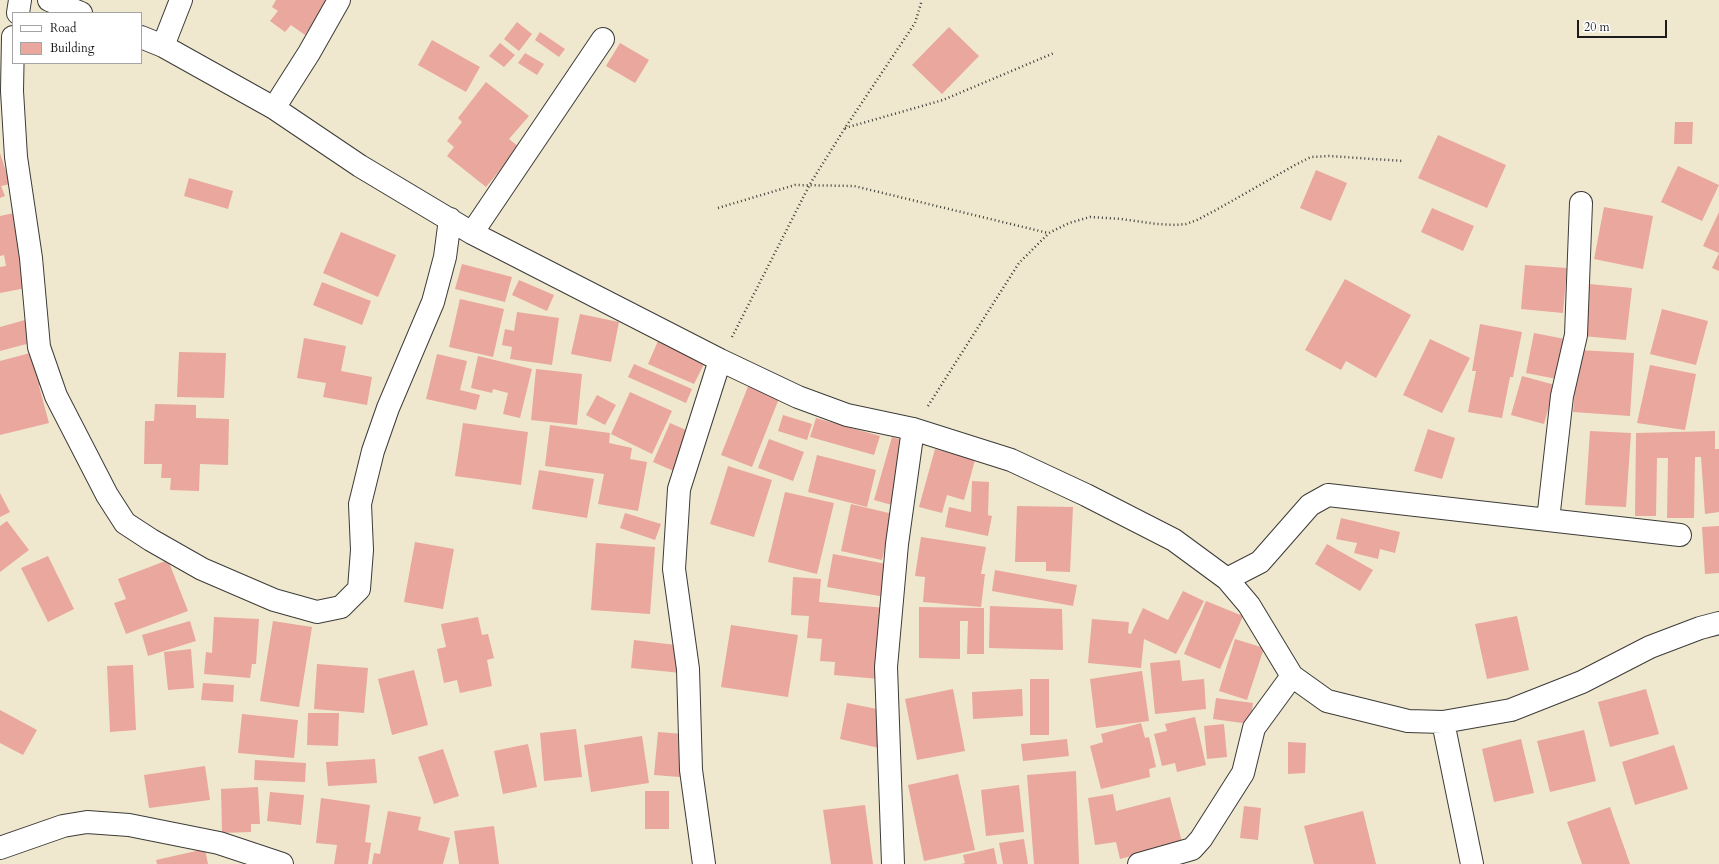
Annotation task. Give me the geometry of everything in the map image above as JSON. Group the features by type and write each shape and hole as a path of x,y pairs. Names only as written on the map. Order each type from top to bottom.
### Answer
{"street":[{"path":"18,12 20,0"},
{"path":"49,0 79,12"},
{"path":"163,46 181,0"},
{"path":"274,108 339,0"},
{"path":"142,37 163,46 274,108 360,166 472,233 720,360 798,397 847,415 913,429 1011,460 1086,495 1174,540 1227,579 1249,604 1292,676 1327,701 1408,721 1443,722 1511,710 1582,682 1650,647 1700,628 1719,623"},
{"path":"472,233 603,39"},
{"path":"12,64 12,91 16,157 31,258 40,347 56,396 107,495 125,523 202,569 274,600 317,612 341,607 359,589 362,550 360,504 373,451 388,408 432,302 444,257 450,219"},
{"path":"1548,520 1562,396 1576,335 1581,203"},
{"path":"704,864 690,770 688,669 674,569 679,489 720,360"},
{"path":"894,864 886,667 897,544 913,429"},
{"path":"1227,579 1260,562 1310,504 1328,495 1680,535"},
{"path":"1139,864 1192,849 1201,840 1243,774 1254,728 1292,676"},
{"path":"1443,722 1472,864"},
{"path":"0,848 64,826 86,822 129,825 219,843 282,864"}],"path":[{"path":"720,360 810,184 845,128 915,23 922,0"},
{"path":"845,128 943,100 1054,53"},
{"path":"913,429 1019,263 1049,233 1069,223 1090,217 1121,219 1163,225 1186,224 1216,210 1295,165 1312,157 1329,156 1403,161"},
{"path":"718,208 781,188 810,184 854,186 1049,233"}],"building":[{"path":"276,0 325,0 328,2 305,35 291,25 285,32 270,21 278,11 272,7"},
{"path":"517,22 532,34 519,51 504,39"},
{"path":"949,27 979,56 942,94 912,65"},
{"path":"540,32 565,49 559,57 535,40"},
{"path":"432,40 480,67 466,92 418,65"},
{"path":"500,43 515,55 504,67 489,56"},
{"path":"620,43 649,60 635,83 606,66"},
{"path":"525,53 544,64 537,75 518,63"},
{"path":"486,82 529,116 509,139 519,147 486,187 447,156 454,147 447,141 462,122 458,118"},
{"path":"1675,122 1693,122 1692,144 1674,144"},
{"path":"1438,135 1506,165 1487,208 1418,178"},
{"path":"0,153 10,184 1,186 5,196 0,198"},
{"path":"1678,166 1719,185 1702,221 1661,202"},
{"path":"1316,170 1347,183 1331,221 1300,208"},
{"path":"189,178 233,191 228,209 184,196"},
{"path":"1604,207 1653,216 1643,269 1594,259"},
{"path":"1432,208 1474,226 1463,251 1421,232"},
{"path":"1719,212 1719,253 1703,246"},
{"path":"14,213 22,252 18,252 26,288 0,293 0,267 6,266 4,255 0,256 0,216"},
{"path":"341,232 396,255 378,297 323,273"},
{"path":"1719,253 1719,271 1712,268"},
{"path":"462,264 512,277 505,302 455,289"},
{"path":"1525,265 1567,268 1563,313 1521,309"},
{"path":"1345,279 1411,315 1376,378 1346,361 1341,370 1305,350"},
{"path":"519,280 554,295 547,311 512,295"},
{"path":"322,282 371,301 362,325 313,305"},
{"path":"1589,284 1632,288 1626,340 1583,336"},
{"path":"460,299 504,309 493,357 449,347"},
{"path":"1662,309 1708,321 1696,365 1650,354"},
{"path":"517,312 559,318 552,365 510,359 512,347 502,345 505,329 514,331"},
{"path":"580,314 619,322 611,362 571,354"},
{"path":"32,318 38,341 0,351 0,327"},
{"path":"1480,324 1522,332 1513,377 1510,377 1502,418 1468,412 1476,371 1472,371"},
{"path":"1534,333 1570,340 1562,380 1526,373"},
{"path":"304,338 346,346 341,371 372,377 367,405 323,397 326,383 297,378"},
{"path":"1430,339 1470,358 1442,413 1403,395"},
{"path":"658,341 705,362 694,384 648,364"},
{"path":"1578,350 1634,353 1630,416 1573,412"},
{"path":"34,352 43,385 39,386 49,423 0,435 0,361"},
{"path":"179,352 226,353 224,398 177,397"},
{"path":"437,354 467,361 460,390 480,395 476,410 426,399"},
{"path":"478,356 532,369 520,418 503,414 508,393 493,389 492,393 471,388"},
{"path":"634,364 692,389 686,403 628,377"},
{"path":"1650,365 1696,374 1685,430 1637,423"},
{"path":"536,369 582,374 577,425 531,420"},
{"path":"1522,376 1555,385 1544,424 1511,415"},
{"path":"749,384 780,396 752,467 721,455"},
{"path":"630,392 672,411 652,454 611,434"},
{"path":"597,395 616,405 605,425 586,415"},
{"path":"155,404 196,405 196,418 229,419 228,465 200,464 199,491 170,490 171,478 161,478 162,464 144,464 145,421 154,421"},
{"path":"783,415 812,424 807,440 778,431"},
{"path":"816,418 880,436 874,455 810,437"},
{"path":"463,423 528,432 521,485 455,476"},
{"path":"670,423 693,433 676,472 653,462"},
{"path":"550,425 610,433 609,443 632,448 630,459 647,462 638,511 598,504 604,474 545,466"},
{"path":"1428,429 1455,438 1442,479 1414,471"},
{"path":"1590,431 1631,433 1626,507 1585,505"},
{"path":"1715,431 1715,449 1719,449 1719,512 1705,514 1701,457 1695,457 1694,518 1667,518 1668,458 1657,458 1656,516 1635,516 1636,433"},
{"path":"892,437 909,442 892,505 874,500"},
{"path":"769,439 804,452 793,481 758,468"},
{"path":"935,449 975,460 964,500 947,495 942,513 919,507"},
{"path":"817,455 876,470 867,507 808,492"},
{"path":"728,466 772,480 754,537 710,524"},
{"path":"539,470 594,479 587,518 532,509"},
{"path":"972,481 989,482 988,515 992,516 988,536 945,527 949,507 971,512"},
{"path":"785,492 834,503 817,574 768,562"},
{"path":"0,493 10,512 0,517"},
{"path":"851,504 893,514 882,560 841,551"},
{"path":"1017,506 1073,507 1070,572 1046,571 1046,562 1015,562"},
{"path":"625,513 661,524 655,540 620,528"},
{"path":"1341,518 1400,532 1395,553 1380,549 1378,559 1354,553 1357,543 1336,539"},
{"path":"7,521 29,550 0,572 0,526"},
{"path":"1719,526 1719,573 1705,574 1702,527"},
{"path":"921,537 986,547 981,574 985,574 981,607 923,602 925,577 915,576"},
{"path":"415,542 454,549 443,609 404,602"},
{"path":"596,543 655,547 650,614 591,610"},
{"path":"1327,544 1373,570 1360,591 1315,564"},
{"path":"833,554 897,566 891,598 827,587"},
{"path":"48,556 74,609 48,622 21,568"},
{"path":"168,560 188,611 126,634 114,603 126,599 118,579"},
{"path":"995,570 1077,585 1073,606 992,591"},
{"path":"793,577 821,579 819,602 886,608 879,679 834,675 835,662 820,661 822,639 807,638 809,616 791,615"},
{"path":"1183,591 1204,601 1176,654 1144,639 1141,668 1088,663 1092,619 1129,622 1128,633 1131,634 1143,608 1168,620"},
{"path":"1206,601 1243,616 1220,669 1184,654"},
{"path":"990,606 1062,609 1063,650 989,648"},
{"path":"919,607 984,608 984,654 967,654 968,621 960,621 960,659 919,658"},
{"path":"1517,616 1529,670 1487,679 1475,624"},
{"path":"214,617 259,619 256,664 252,664 250,678 204,674 206,652 212,653"},
{"path":"478,617 482,635 488,634 494,658 487,660 492,686 460,693 457,680 444,683 437,649 446,647 441,624"},
{"path":"190,621 196,641 148,656 142,635"},
{"path":"273,621 312,627 299,707 260,701"},
{"path":"731,625 798,635 788,697 721,687"},
{"path":"1235,639 1264,648 1247,700 1219,691"},
{"path":"634,640 684,646 681,673 631,668"},
{"path":"191,649 194,688 168,690 164,652"},
{"path":"1180,660 1182,681 1204,679 1206,709 1155,714 1150,663"},
{"path":"317,664 368,668 364,713 314,709"},
{"path":"133,665 136,730 110,732 107,666"},
{"path":"414,670 428,725 392,735 378,679"},
{"path":"1142,671 1149,721 1096,728 1090,679"},
{"path":"1030,679 1049,679 1049,735 1030,735"},
{"path":"203,683 234,685 233,702 201,700"},
{"path":"953,689 965,751 917,760 905,699"},
{"path":"1022,689 1023,716 973,719 972,692"},
{"path":"1646,689 1659,734 1610,747 1598,702"},
{"path":"1216,698 1253,703 1250,724 1213,719"},
{"path":"847,703 887,711 879,748 840,739"},
{"path":"0,710 37,730 23,755 0,743"},
{"path":"308,713 339,713 338,746 307,745"},
{"path":"242,714 298,720 294,758 238,753"},
{"path":"1195,717 1206,765 1177,772 1175,763 1162,766 1154,734 1167,731 1165,724"},
{"path":"1141,723 1145,738 1149,737 1156,767 1149,769 1150,777 1101,789 1090,746 1103,742 1101,734"},
{"path":"1224,724 1227,757 1207,759 1204,726"},
{"path":"576,729 582,777 544,781 540,733"},
{"path":"1584,730 1596,781 1550,792 1537,741"},
{"path":"658,732 695,735 692,778 654,775"},
{"path":"642,736 649,783 591,792 584,745"},
{"path":"1067,739 1069,756 1023,761 1021,744"},
{"path":"1521,739 1534,793 1494,802 1482,749"},
{"path":"1288,742 1306,743 1305,773 1288,774"},
{"path":"528,744 537,787 503,794 494,751"},
{"path":"1674,745 1688,789 1635,805 1622,762"},
{"path":"443,749 459,796 434,804 418,757"},
{"path":"375,759 377,783 328,786 326,762"},
{"path":"255,760 306,763 305,782 254,780"},
{"path":"205,766 210,800 149,808 144,775"},
{"path":"1076,771 1079,864 1034,864 1027,775"},
{"path":"958,774 975,850 924,861 908,785"},
{"path":"1019,785 1024,832 986,836 981,790"},
{"path":"258,787 260,824 251,824 251,832 222,833 221,789"},
{"path":"645,791 669,791 669,829 645,829"},
{"path":"270,792 304,795 301,825 267,821"},
{"path":"1113,794 1116,811 1170,797 1182,842 1120,859 1116,842 1095,845 1088,798"},
{"path":"321,798 370,805 365,842 371,843 368,864 334,864 337,845 316,843"},
{"path":"865,805 873,864 831,864 823,810"},
{"path":"1244,806 1261,808 1258,840 1240,838"},
{"path":"1610,807 1630,864 1582,864 1567,822"},
{"path":"388,811 421,817 418,830 450,838 443,864 372,864 374,853 380,854"},
{"path":"1363,811 1376,864 1314,864 1304,826"},
{"path":"494,826 499,864 459,864 454,831"},
{"path":"1024,839 1028,864 1003,864 999,843"},
{"path":"994,848 997,864 961,864 965,863 963,855"},
{"path":"205,849 208,864 157,864 156,860"}]}
